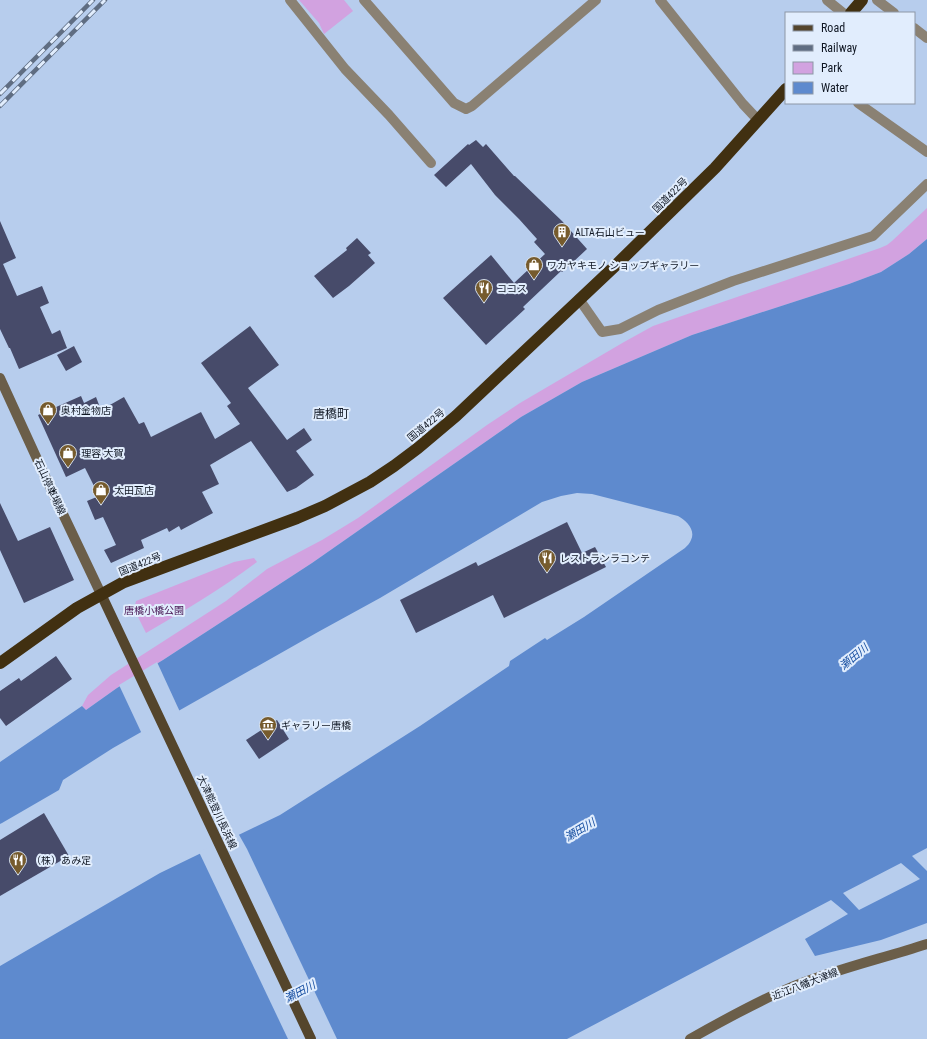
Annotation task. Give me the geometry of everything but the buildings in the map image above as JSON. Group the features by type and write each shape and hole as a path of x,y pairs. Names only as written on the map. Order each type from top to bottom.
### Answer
{"highway":[{"path":"852,12 862,0"},
{"name":"国道422号","path":"0,663 77,608 124,582 297,518 325,506 370,482 394,466 456,416 625,256 705,178 785,90"}],"main road":[{"name":"石山停車場線","path":"0,378 101,594"},
{"name":"大津能登川長浜線","path":"101,594 312,1039"},
{"name":"近江八幡大津線","path":"690,1039 756,1003 787,989 819,977 927,944"}],"street":[{"path":"290,0 345,69 389,115 431,163"},
{"path":"364,0 454,103 466,109 472,106 596,0"},
{"path":"660,0 743,104 758,120"},
{"path":"827,0 841,12"},
{"path":"877,0 893,12"},
{"path":"915,29 927,38"},
{"path":"859,104 927,152"},
{"path":"579,300 602,332 620,329 658,310 733,281 873,236 927,184"}],"green space":[{"path":"299,0 344,0 353,11 324,34 319,23"},
{"path":"927,208 927,239 909,254 881,272 849,284 692,335 582,382 521,417 312,563 163,660 117,688 86,710 82,706 88,695 111,675 226,601 267,569 322,540 358,518 520,403 653,326 887,245"},
{"name":"唐橋小橋公園","path":"254,558 257,562 230,581 146,633 134,609 136,601 234,562"}],"water":[{"name":"瀬田川","path":"927,239 927,848 912,856 927,871 927,923 881,940 815,956 805,939 848,914 831,900 567,1039 0,1039 0,966 160,873 280,815 420,726 509,666 510,661 545,638 547,640 584,617 685,548 691,540 691,529 684,520 678,516 592,494 577,493 542,502 380,598 113,748 63,780 59,790 0,824 0,762 82,706 86,710 117,688 163,660 312,563 521,417 582,382 692,335 849,284 881,272 909,254","holes":["901,863 920,879 859,910 843,893"]}],"pier":[{"path":"157,662 180,712 142,734 119,685"},
{"path":"238,833 337,1039 288,1039 199,852"}],"railway":[{"path":"0,94 93,0"},
{"path":"0,106 105,0"}],"place":[{"name":"ALTA石山ビュー","path":"562,247"},
{"name":"ワカヤキモノ ショップギャラリー","path":"534,280"},
{"name":"ココス","path":"484,303"},
{"name":"奥村金物店","path":"48,425"},
{"name":"理容 大賀","path":"68,468"},
{"name":"太田瓦店","path":"101,505"},
{"name":"レストランラコンテ","path":"547,573"},
{"name":"ギャラリー唐橋","path":"268,740"},
{"name":"（株）あみ定","path":"18,875"}],"district":[{"name":"唐橋町","path":"331,414"}]}
